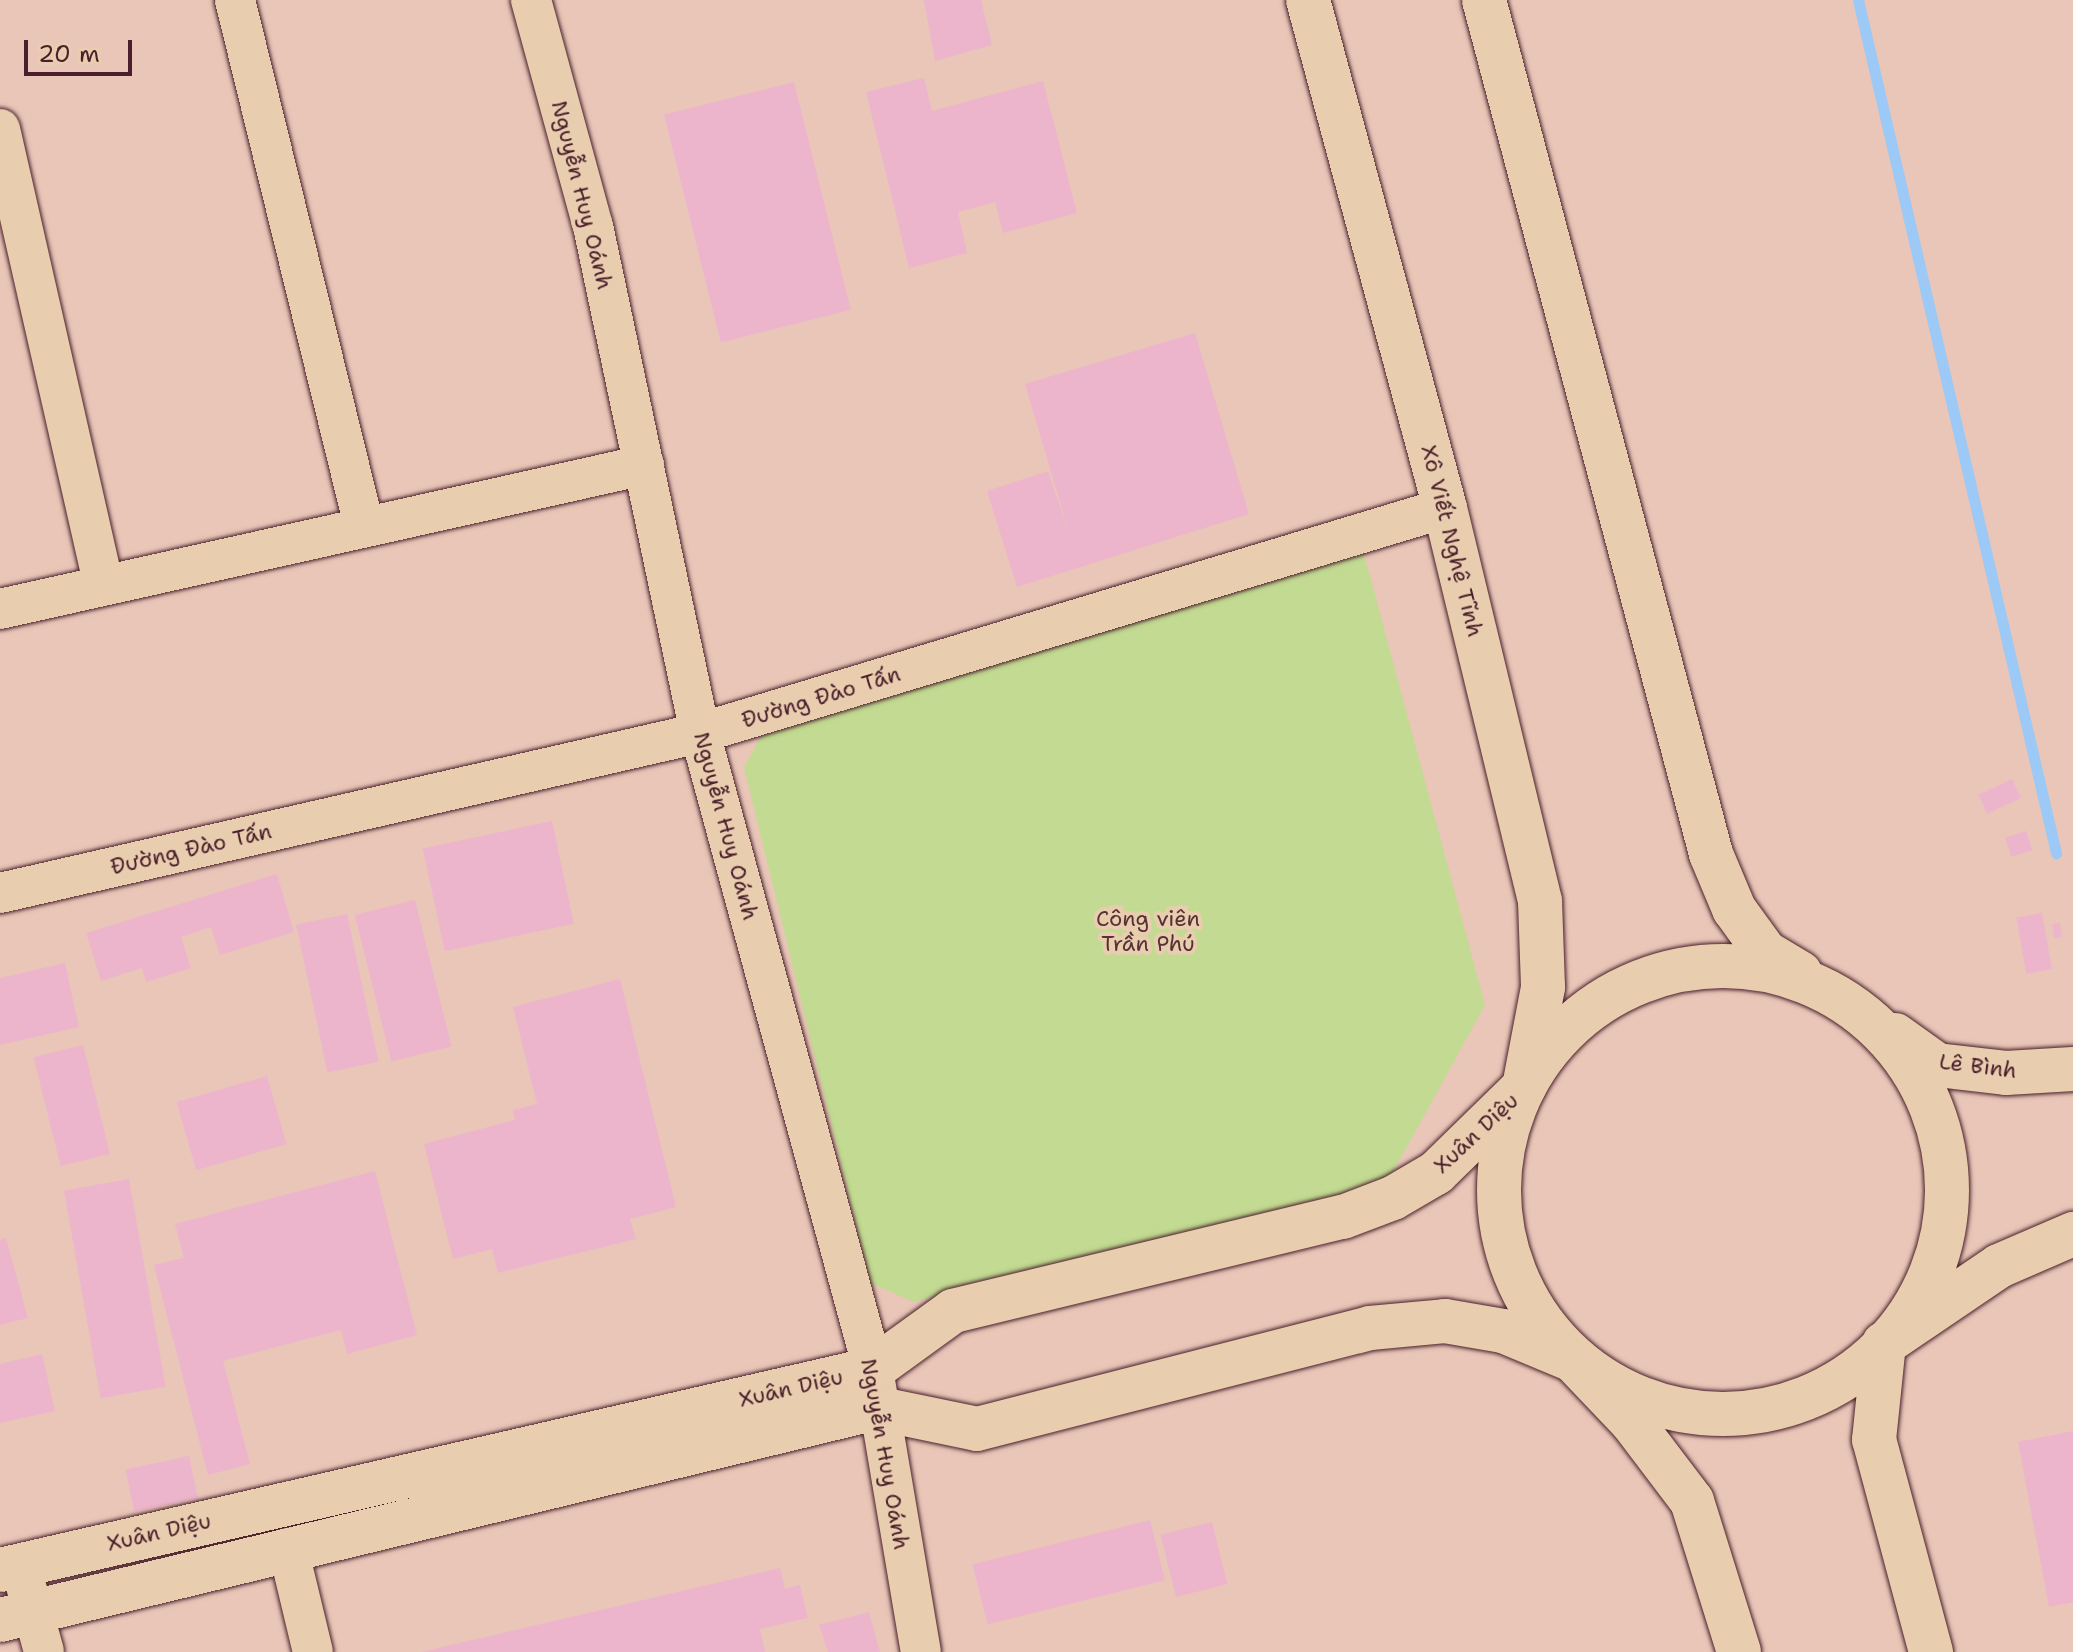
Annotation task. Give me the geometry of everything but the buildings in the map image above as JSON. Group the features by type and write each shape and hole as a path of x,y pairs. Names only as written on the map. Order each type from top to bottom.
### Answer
{"street":[{"path":"235,0 364,526"},
{"name":"Nguyễn Huy Oánh","path":"531,0 593,226 700,733 874,1389 921,1652"},
{"name":"Xô Viết Nghệ Tĩnh","path":"1308,0 1445,508 1547,946 1524,1087"},
{"path":"1484,0 1711,854 1734,909 1765,952 1853,1005 1907,1058 1940,1127 1947,1187 1932,1277 1888,1339 1874,1393 1874,1440 1931,1652"},
{"path":"0,129 104,585"},
{"path":"0,609 644,465"},
{"name":"Đường Đào Tấn","path":"0,893 700,733 1445,508"},
{"path":"1739,1652 1692,1501 1667,1462 1535,1315 1509,1261 1500,1187 1504,1143 1524,1087 1561,1035 1611,995 1670,971 1734,965 1796,977 1853,1005"},
{"name":"Lê Bình","path":"1853,1005 1937,1065 2006,1073 2073,1069"},
{"name":"Xuân Diệu","path":"17,1615 288,1548 874,1389 953,1311 1343,1217 1393,1198 1436,1173 1524,1087"},
{"path":"1573,1360 1646,1401 1700,1415 1771,1412 1836,1386 1888,1339 1999,1266 2073,1234"},
{"name":"Xuân Diệu","path":"10,1567 874,1389 977,1429 1370,1328 1445,1321 1503,1331 1573,1360"},
{"path":"288,1548 313,1652"},
{"path":"10,1567 17,1615 44,1652"}],"green space":[{"name":"Công viên Trần Phú","path":"1363,550 1485,1005 1387,1183 914,1302 870,1283 744,767 766,727"}],"waterway":[{"path":"1858,0 2056,853"}]}
